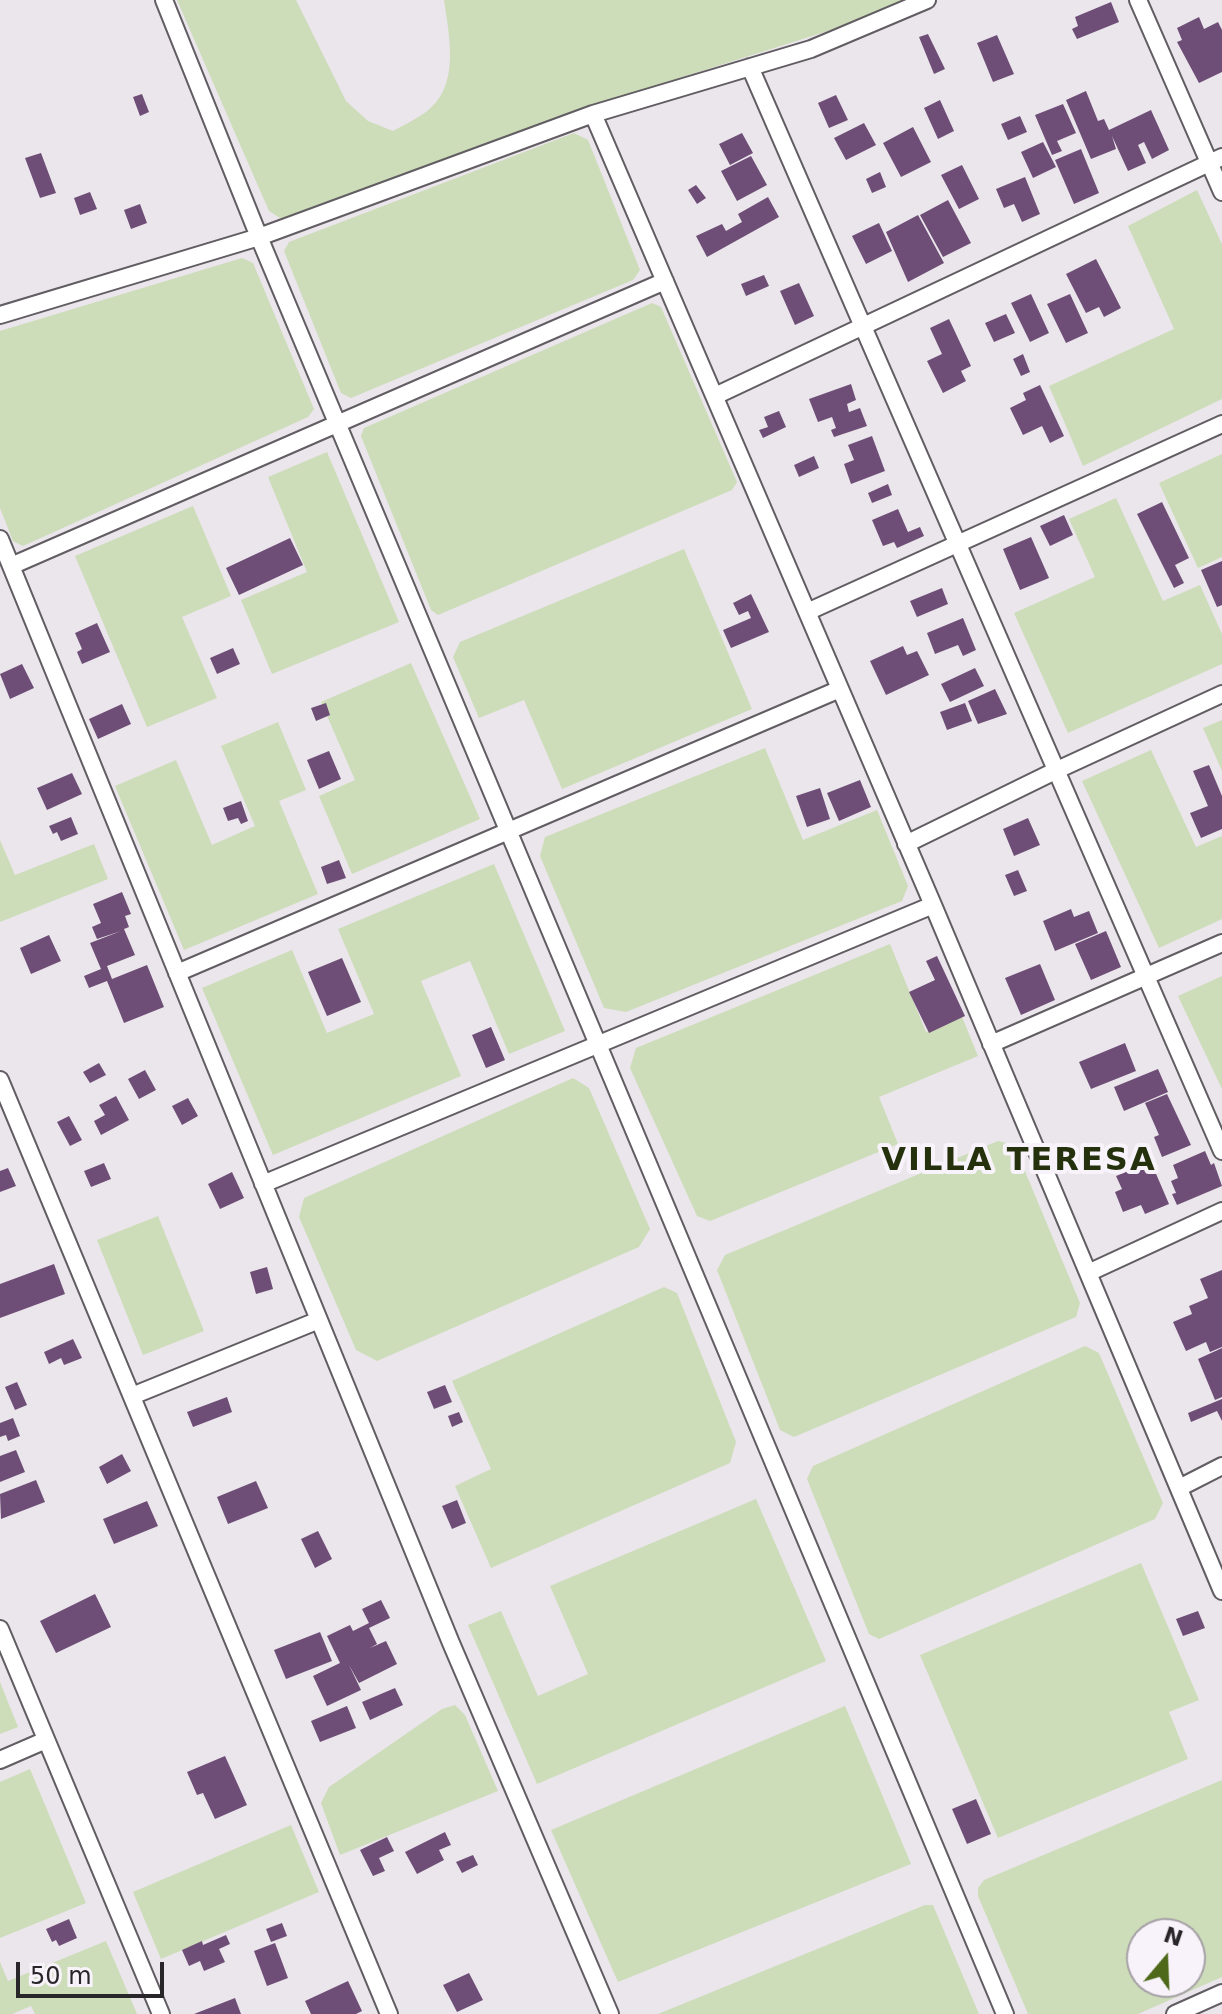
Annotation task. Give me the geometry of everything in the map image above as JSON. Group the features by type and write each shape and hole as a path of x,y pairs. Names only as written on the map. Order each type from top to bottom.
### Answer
{"street":[{"path":"164,0 337,424 1005,2014"},
{"path":"0,315 259,237 593,114 811,49 927,0"},
{"path":"1138,0 1216,160 1222,192"},
{"path":"750,67 1222,1151"},
{"path":"593,114 933,905 1222,1591"},
{"path":"715,396 1216,160"},
{"path":"11,566 665,281"},
{"path":"807,612 1222,424"},
{"path":"0,539 451,1643 610,2014"},
{"path":"177,973 840,689"},
{"path":"906,844 1222,694"},
{"path":"263,1184 933,905"},
{"path":"991,1044 1222,943"},
{"path":"0,1080 389,2014"},
{"path":"1088,1273 1222,1211"},
{"path":"132,1396 319,1320"},
{"path":"1179,1488 1222,1466"},
{"path":"0,1629 161,2014"},
{"path":"0,1760 46,1740"},
{"path":"1175,2014 1222,1993"}],"green space":[{"path":"177,0 296,0 346,101 368,121 393,131 426,112 444,89 450,44 444,0 906,0 831,30 594,105 280,218 269,211"},
{"path":"574,133 588,140 640,270 633,280 351,398 341,393 284,251 289,242"},
{"path":"1197,190 1222,244 1222,399 1083,466 1049,386 1174,329 1128,226"},
{"path":"242,258 253,263 314,409 308,417 23,546 13,541 0,508 0,331"},
{"path":"652,303 661,307 737,482 732,490 438,615 431,610 361,436 364,428"},
{"path":"327,452 399,622 272,674 241,600 307,572 268,477"},
{"path":"1222,454 1222,557 1198,568 1159,483"},
{"path":"1116,498 1163,601 1200,585 1222,634 1222,664 1068,733 1014,613 1095,577 1069,519"},
{"path":"193,506 231,596 182,617 217,698 147,727 75,556"},
{"path":"684,549 752,709 562,789 524,700 479,718 453,657 460,642"},
{"path":"411,663 480,819 352,874 319,796 355,780 321,702"},
{"path":"1222,720 1222,771 1203,728"},
{"path":"278,722 306,790 279,801 318,894 184,950 115,786 176,760 212,845 255,826 221,746"},
{"path":"765,748 803,840 877,810 908,886 902,901 626,1012 604,1008 540,856 545,837"},
{"path":"1151,750 1196,847 1222,836 1222,919 1159,948 1082,781"},
{"path":"0,840 15,875 94,844 108,879 0,922"},
{"path":"494,864 565,1031 509,1054 470,961 421,981 461,1076 273,1155 202,988 292,950 327,1033 374,1014 338,929"},
{"path":"890,944 926,1032 962,1017 978,1056 879,1097 898,1144 710,1221 697,1216 630,1068 636,1048"},
{"path":"1222,976 1222,1089 1178,996"},
{"path":"573,1078 589,1088 650,1229 639,1247 377,1361 356,1350 299,1217 304,1198"},
{"path":"998,1141 1014,1145 1080,1303 1076,1317 794,1437 780,1430 717,1270 725,1255"},
{"path":"158,1216 204,1331 143,1355 97,1240"},
{"path":"664,1287 677,1293 736,1442 730,1463 491,1568 455,1486 491,1469 452,1381"},
{"path":"1085,1346 1099,1353 1163,1503 1155,1519 879,1639 869,1634 807,1479 813,1466"},
{"path":"756,1499 826,1661 537,1784 468,1625 501,1611 538,1696 588,1674 550,1586"},
{"path":"1141,1563 1199,1700 1169,1712 1188,1759 998,1838 920,1655"},
{"path":"0,1682 18,1727 0,1734"},
{"path":"455,1705 465,1715 498,1791 340,1855 321,1803 329,1787 442,1709"},
{"path":"845,1706 911,1864 618,1982 551,1830"},
{"path":"30,1769 86,1903 0,1938 0,1782"},
{"path":"1222,1780 1222,1977 1206,1984 1206,1918 1126,1918 1126,1998 1174,1998 1138,2014 1028,2014 978,1896 978,1888 984,1880"},
{"path":"291,1825 319,1892 161,1959 133,1892"},
{"path":"925,1905 933,1905 979,2014 658,2014"},
{"path":"106,1941 137,2014 35,2014 31,2006 12,2014 0,2014 0,1962 8,1981"}],"building":[{"path":"1111,2 1119,22 1077,39 1072,29 1078,26 1075,17"},
{"path":"1199,17 1204,29 1218,22 1222,30 1222,72 1199,83 1177,42 1182,40 1177,28"},
{"path":"928,34 945,69 934,74 919,37"},
{"path":"997,35 1014,74 993,82 977,43"},
{"path":"1086,91 1098,121 1104,119 1109,130 1151,110 1169,150 1152,159 1144,142 1138,145 1146,163 1128,171 1112,136 1116,149 1091,159 1066,100"},
{"path":"142,94 149,112 140,116 133,97"},
{"path":"836,95 848,120 829,128 818,103"},
{"path":"940,100 954,131 938,139 924,108"},
{"path":"1063,104 1076,133 1057,141 1062,151 1052,155 1035,115"},
{"path":"1020,116 1027,132 1008,140 1001,124"},
{"path":"864,123 876,145 846,160 834,138"},
{"path":"913,127 931,162 901,177 883,143"},
{"path":"742,133 753,153 730,165 719,144"},
{"path":"1043,142 1056,167 1033,178 1021,152"},
{"path":"1081,149 1099,193 1074,204 1055,160"},
{"path":"41,153 56,193 40,198 25,158"},
{"path":"751,156 767,185 737,201 721,171"},
{"path":"962,165 979,199 959,209 941,175"},
{"path":"880,172 886,187 872,193 866,179"},
{"path":"1025,177 1040,214 1022,222 1014,204 1004,208 996,189"},
{"path":"696,185 706,198 697,204 688,190"},
{"path":"90,192 97,209 80,215 74,198"},
{"path":"768,197 779,217 707,257 696,236 722,224 726,231 742,222 738,214"},
{"path":"948,200 971,243 943,257 920,215"},
{"path":"140,204 147,223 131,229 124,210"},
{"path":"918,215 944,263 908,282 886,232"},
{"path":"879,223 892,251 866,264 852,236"},
{"path":"1096,259 1121,308 1104,317 1099,307 1086,313 1066,274"},
{"path":"764,275 769,286 746,296 741,284"},
{"path":"799,283 814,316 795,325 780,291"},
{"path":"1031,294 1049,333 1030,342 1011,303"},
{"path":"1070,294 1088,333 1066,343 1047,304"},
{"path":"1006,314 1015,333 994,342 985,323"},
{"path":"949,319 971,366 961,371 966,381 943,393 927,361 942,354 930,328"},
{"path":"1023,354 1030,372 1021,376 1013,359"},
{"path":"851,384 856,400 847,404 849,412 860,408 867,426 834,437 831,430 836,428 832,417 818,422 809,399"},
{"path":"1040,385 1064,436 1050,443 1042,426 1023,435 1010,408 1026,400 1023,393"},
{"path":"779,411 786,427 763,438 759,430 768,427 764,417"},
{"path":"872,436 885,471 851,484 844,464 854,460 848,445"},
{"path":"814,456 819,468 799,477 794,465"},
{"path":"888,484 892,495 872,503 868,493"},
{"path":"1162,502 1189,558 1175,565 1184,583 1174,588 1137,514"},
{"path":"898,509 908,532 920,527 924,536 897,548 894,542 883,546 872,520"},
{"path":"1064,515 1073,535 1050,546 1040,526"},
{"path":"1031,537 1049,578 1020,590 1003,549"},
{"path":"290,538 303,565 239,595 226,568"},
{"path":"1222,561 1222,605 1217,607 1201,570"},
{"path":"942,588 948,604 917,617 910,601"},
{"path":"751,594 769,632 731,648 723,630 751,618 748,611 739,615 733,603"},
{"path":"963,618 976,650 963,656 958,645 935,654 927,633"},
{"path":"97,623 110,652 82,664 77,652 82,649 75,633"},
{"path":"903,646 907,655 917,651 929,675 886,695 870,661"},
{"path":"233,648 240,664 217,674 210,658"},
{"path":"22,664 34,688 10,699 0,674"},
{"path":"975,668 984,686 950,702 941,684"},
{"path":"995,689 1007,714 978,724 968,701"},
{"path":"326,703 330,715 316,721 311,708"},
{"path":"965,703 972,721 947,730 940,712"},
{"path":"122,704 131,724 98,739 89,719"},
{"path":"329,751 341,779 319,789 307,760"},
{"path":"1209,765 1222,796 1222,829 1201,838 1190,813 1208,806 1193,771"},
{"path":"72,773 82,794 47,810 37,788"},
{"path":"860,780 871,807 839,821 827,793"},
{"path":"820,788 830,819 807,827 796,796"},
{"path":"241,801 248,821 241,824 238,818 228,821 223,808"},
{"path":"71,817 78,834 61,841 57,832 53,834 49,826"},
{"path":"1028,818 1040,845 1014,856 1003,829"},
{"path":"339,860 346,878 327,884 321,867"},
{"path":"1018,870 1027,891 1014,896 1005,875"},
{"path":"122,892 131,914 125,916 129,927 124,929 135,955 107,966 112,979 147,965 164,1007 124,1023 107,981 89,988 84,976 101,969 90,943 121,931 97,939 92,927 101,923 93,904"},
{"path":"1071,909 1074,917 1089,911 1098,933 1055,951 1043,921"},
{"path":"1106,931 1121,967 1091,980 1075,944"},
{"path":"49,935 61,961 31,974 20,948"},
{"path":"937,956 965,1016 929,1033 909,992 935,980 926,961"},
{"path":"342,958 361,1002 327,1016 308,972"},
{"path":"1040,964 1055,1000 1021,1015 1005,978"},
{"path":"491,1027 505,1060 486,1068 472,1035"},
{"path":"1125,1043 1136,1071 1091,1089 1079,1062"},
{"path":"99,1063 106,1075 90,1083 83,1072"},
{"path":"1158,1069 1168,1092 1124,1111 1114,1087"},
{"path":"145,1070 156,1090 139,1099 128,1079"},
{"path":"1167,1094 1191,1145 1162,1157 1154,1137 1159,1135 1145,1103"},
{"path":"116,1096 129,1120 101,1135 94,1121 105,1115 99,1105"},
{"path":"188,1098 198,1116 182,1125 172,1106"},
{"path":"69,1116 82,1140 70,1146 57,1122"},
{"path":"1205,1151 1211,1165 1214,1163 1222,1186 1177,1205 1172,1194 1176,1193 1171,1181 1178,1178 1173,1165"},
{"path":"1151,1162 1169,1204 1145,1214 1141,1205 1123,1212 1115,1192 1122,1189 1116,1176"},
{"path":"104,1163 111,1179 91,1187 84,1171"},
{"path":"8,1168 16,1186 0,1192 0,1171"},
{"path":"232,1172 244,1198 220,1209 208,1184"},
{"path":"54,1264 65,1294 0,1318 0,1284"},
{"path":"267,1267 273,1289 256,1294 250,1272"},
{"path":"1222,1270 1222,1347 1210,1352 1206,1342 1186,1351 1173,1322 1192,1314 1189,1306 1208,1298 1200,1279"},
{"path":"73,1339 82,1358 64,1365 61,1358 49,1364 44,1352"},
{"path":"1222,1348 1222,1397 1215,1400 1198,1359"},
{"path":"17,1382 27,1405 15,1410 5,1387"},
{"path":"445,1385 452,1402 434,1409 427,1392"},
{"path":"227,1397 232,1412 193,1427 187,1412"},
{"path":"1222,1399 1222,1421 1217,1411 1191,1422 1188,1413"},
{"path":"459,1412 463,1422 452,1427 448,1416"},
{"path":"13,1418 20,1436 8,1441 6,1435 0,1437 0,1423"},
{"path":"16,1450 25,1472 0,1482 0,1456"},
{"path":"122,1454 131,1471 107,1484 99,1467"},
{"path":"36,1480 45,1502 1,1519 0,1494"},
{"path":"256,1481 268,1508 228,1524 217,1497"},
{"path":"457,1500 466,1523 452,1529 442,1506"},
{"path":"147,1501 158,1526 114,1544 103,1519"},
{"path":"318,1531 332,1559 315,1568 301,1539"},
{"path":"95,1594 111,1627 56,1653 40,1621"},
{"path":"381,1600 390,1618 369,1628 377,1644 370,1648 386,1641 397,1664 359,1683 349,1665 361,1690 327,1706 313,1676 340,1663 327,1636 350,1625 353,1631 369,1623 362,1609"},
{"path":"1198,1611 1205,1628 1183,1636 1176,1619"},
{"path":"320,1632 332,1661 286,1679 274,1650"},
{"path":"395,1688 403,1705 370,1720 362,1702"},
{"path":"347,1706 356,1728 320,1742 311,1721"},
{"path":"225,1756 247,1805 215,1819 203,1793 197,1795 187,1772"},
{"path":"976,1799 991,1834 967,1844 952,1809"},
{"path":"445,1832 451,1845 439,1850 444,1860 417,1874 405,1852"},
{"path":"387,1837 394,1851 379,1858 385,1871 373,1876 360,1850"},
{"path":"473,1855 478,1865 462,1873 456,1862"},
{"path":"69,1919 77,1938 59,1946 56,1940 52,1942 46,1929"},
{"path":"282,1923 287,1936 271,1942 266,1929"},
{"path":"226,1935 230,1944 219,1949 225,1962 204,1971 200,1961 189,1966 182,1950"},
{"path":"275,1943 288,1978 267,1986 254,1951"},
{"path":"469,1973 483,2000 457,2012 443,1985"},
{"path":"348,1981 362,2011 356,2014 311,2014 305,2001"},
{"path":"235,1998 241,2014 194,2014"}],"district":[{"name":"VILLA TERESA","path":"1019,1162"}]}
